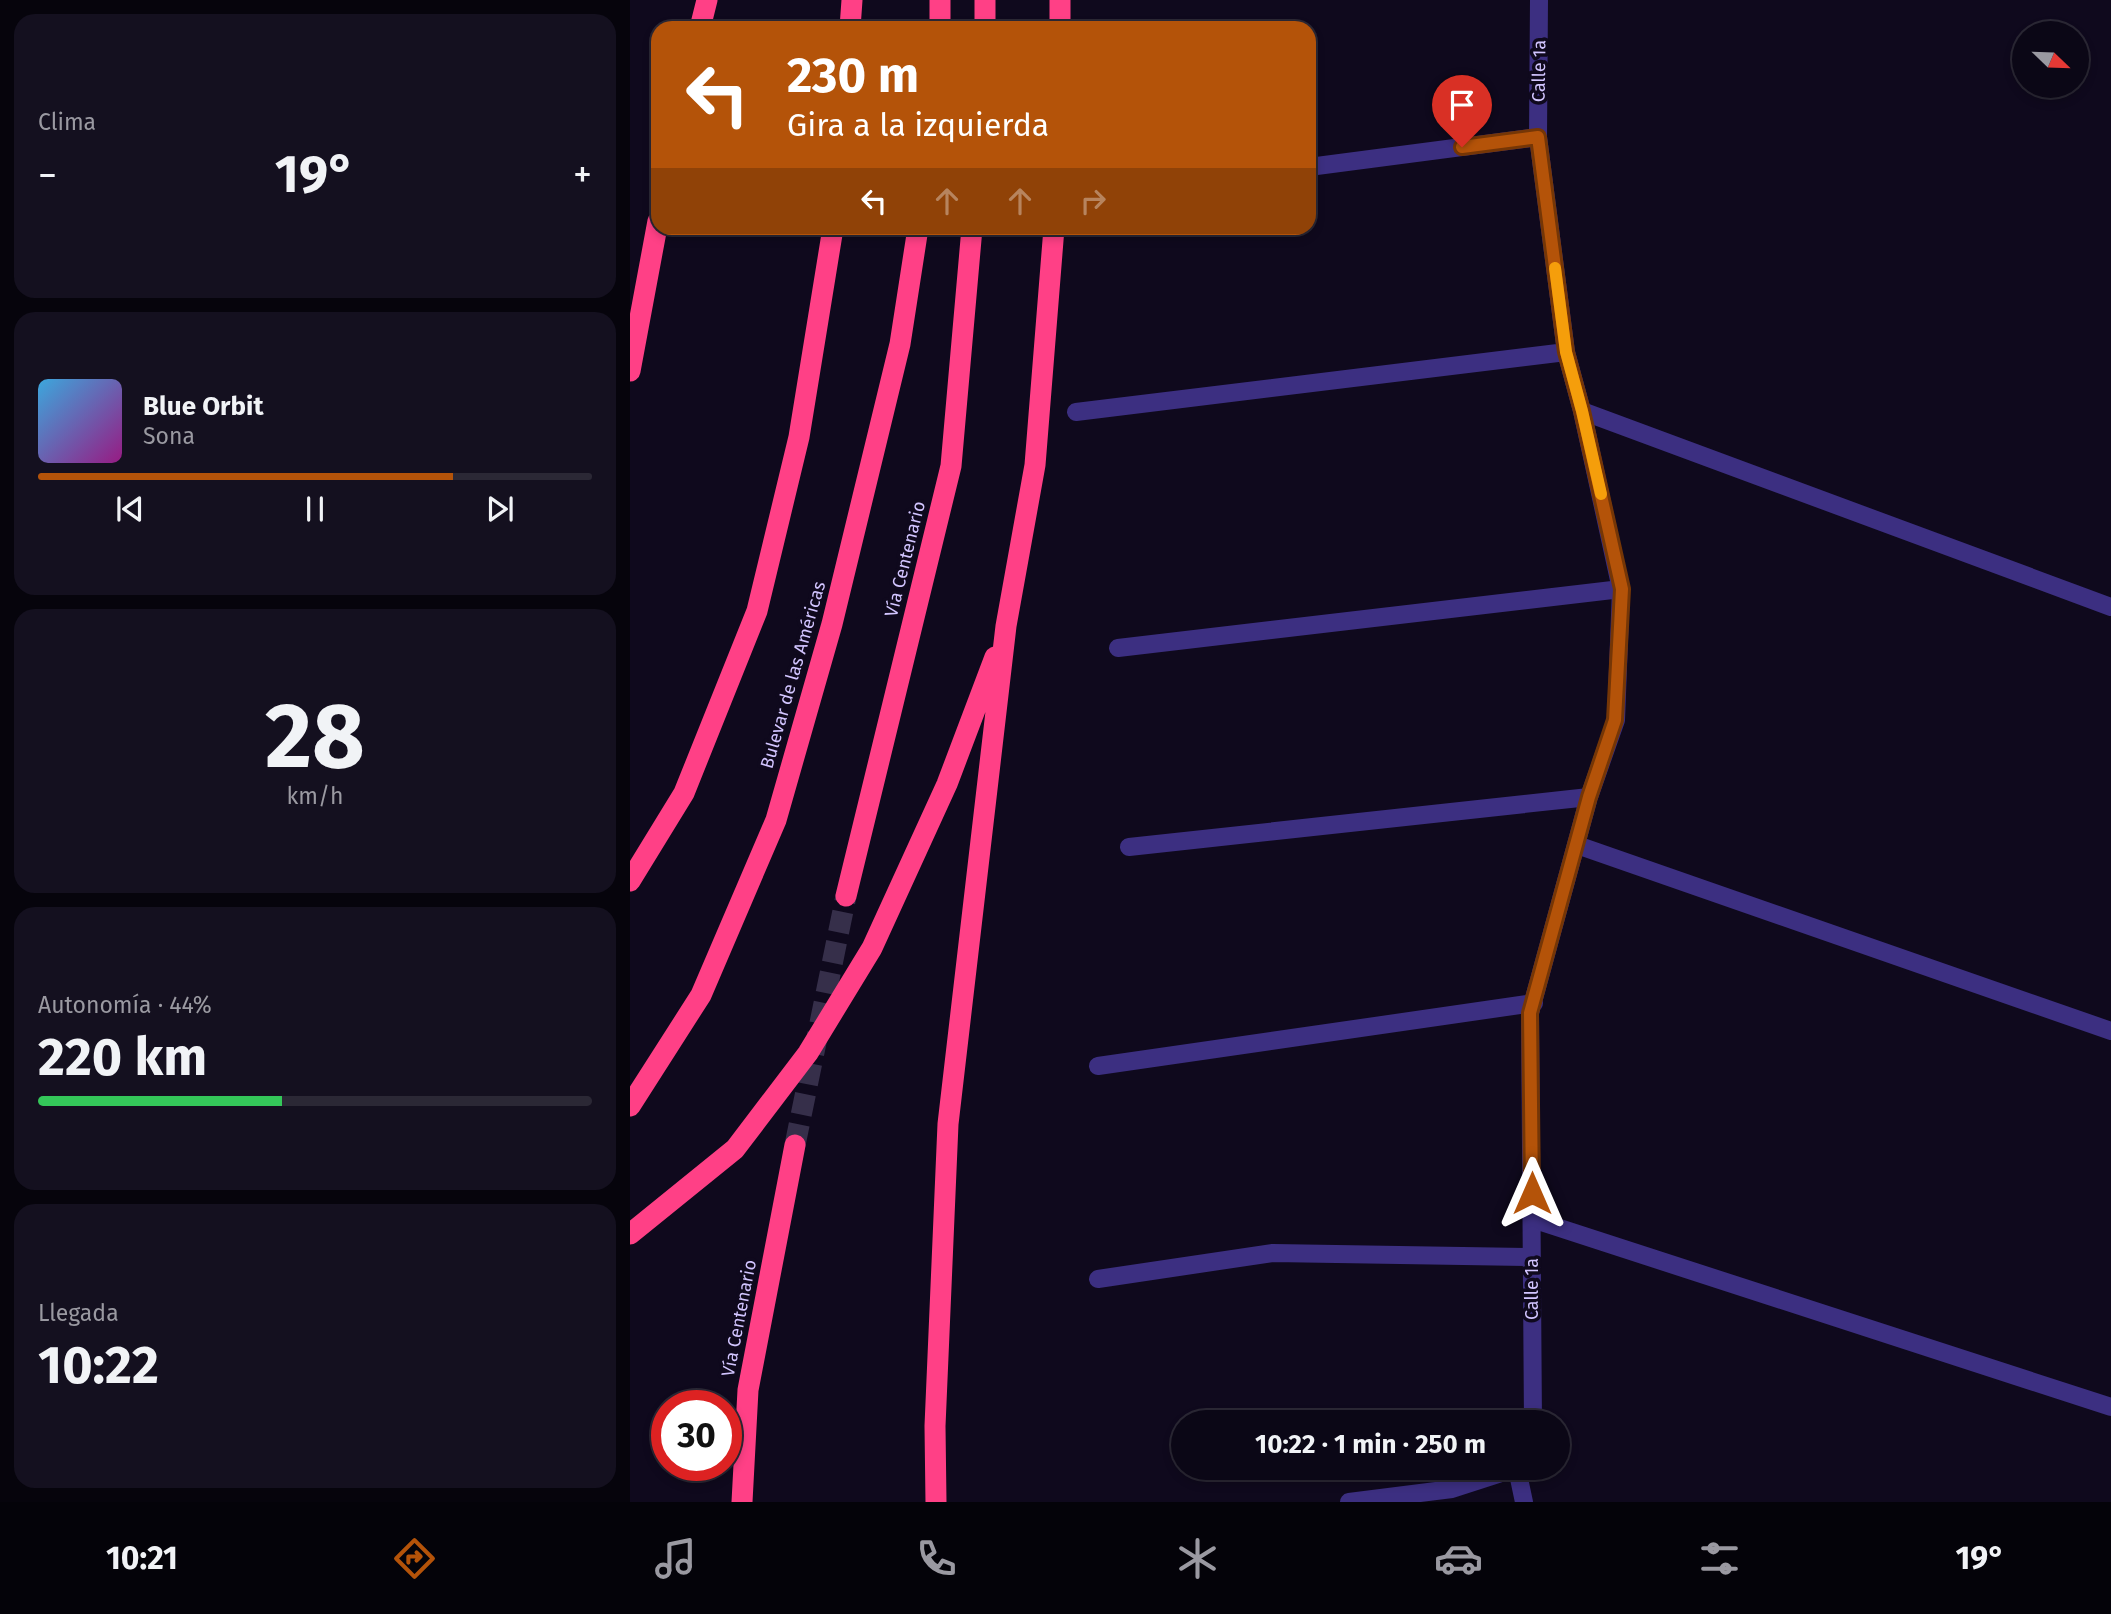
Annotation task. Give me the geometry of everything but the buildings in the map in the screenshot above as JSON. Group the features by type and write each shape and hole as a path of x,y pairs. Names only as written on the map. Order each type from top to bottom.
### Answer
{"highway":[{"path":"702,21 707,0"},
{"path":"850,21 852,0"},
{"path":"940,0 940,21"},
{"path":"985,0 985,21"},
{"path":"1060,0 1060,21"},
{"path":"630,370 655,235"},
{"path":"630,881 684,793 758,611 799,437 832,235"},
{"name":"Bulevar de las Américas","path":"630,1106 701,995 776,820 832,624 897,358 917,235"},
{"name":"Vía Centenario","path":"846,896 951,466 971,235"},
{"path":"936,1502 935,1426 948,1124 1006,626 1035,465 1053,235"},
{"path":"630,1234 735,1149 808,1053 877,935 947,784 1006,626"},
{"name":"Vía Centenario","path":"742,1502 748,1390 794,1145"}],"street":[{"name":"Calle 1a","path":"1533,1410 1530,1013 1589,797 1615,720 1622,589 1566,352 1538,137 1539,0"},
{"path":"1316,166 1538,137"},
{"path":"1076,412 1566,352"},
{"path":"1582,411 2111,607"},
{"path":"1118,648 1622,589"},
{"path":"1129,847 1589,797"},
{"path":"1577,845 2111,1031"},
{"path":"1098,1066 1534,1003"},
{"path":"1532,1219 2111,1407"},
{"path":"1098,1279 1273,1253 1532,1256"},
{"path":"1349,1502 1452,1489 1481,1480"},
{"path":"1519,1480 1524,1502"}],"tunnel":[{"path":"795,1145 846,896"}],"slow traffic":[{"path":"1555,268 1566,352 1601,494"}],"route":[{"path":"1462,147 1538,137 1566,352 1622,589 1615,720 1589,797 1530,1013 1532,1193"}]}
